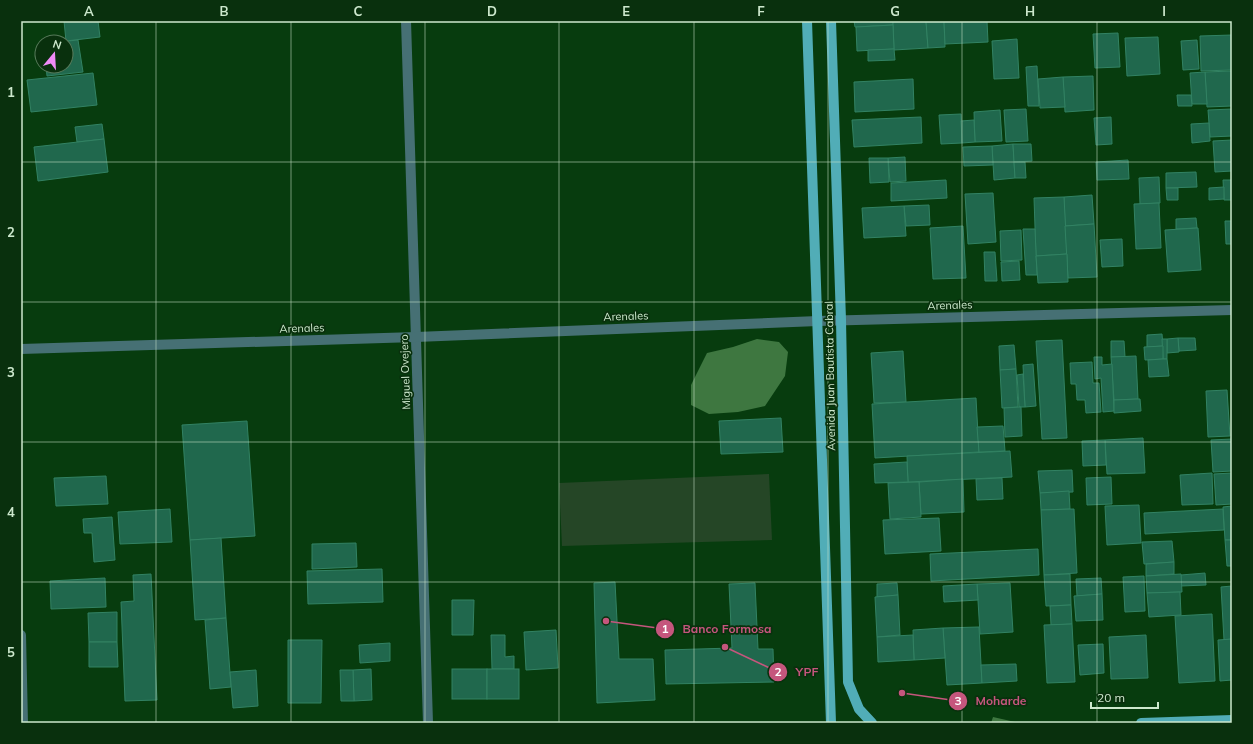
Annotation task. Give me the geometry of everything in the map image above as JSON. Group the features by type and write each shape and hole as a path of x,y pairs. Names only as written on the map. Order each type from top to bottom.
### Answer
{"main road":[{"name":"Avenida Juan Bautista Cabral","path":"807,21 831,723"},
{"name":"Avenida Juan Bautista Cabral","path":"831,21 841,320 848,682 859,709 872,723"},
{"path":"1141,723 1232,720"}],"street":[{"name":"Miguel Ovejero","path":"406,21 428,723"},
{"name":"Arenales","path":"21,349 416,337 841,320 1232,310"},
{"path":"21,635 23,723"}],"green space":[{"path":"757,339 779,342 788,352 785,376 765,406 738,412 709,414 691,405 691,385 707,353 733,347"},
{"path":"769,474 772,540 562,546 559,483"},
{"path":"993,717 1015,722 1015,723 991,723"}],"building":[{"path":"64,21 98,21 100,37 74,40 74,34 65,34"},
{"path":"854,21 893,21 893,25 855,27"},
{"path":"893,21 926,21 928,48 894,50"},
{"path":"926,21 944,21 945,47 928,48"},
{"path":"944,21 987,21 988,42 945,44"},
{"path":"893,25 894,49 857,51 856,27"},
{"path":"1118,33 1120,67 1095,68 1093,34"},
{"path":"1232,35 1232,70 1201,71 1200,36"},
{"path":"1158,37 1160,74 1127,76 1125,38"},
{"path":"1017,39 1019,78 994,79 992,41"},
{"path":"74,40 78,40 83,72 74,73"},
{"path":"1197,40 1199,69 1183,70 1181,41"},
{"path":"894,49 895,60 868,61 868,50"},
{"path":"1037,66 1039,106 1028,106 1026,67"},
{"path":"1232,71 1232,106 1207,107 1205,72"},
{"path":"1205,72 1207,104 1192,104 1190,73"},
{"path":"93,73 97,105 31,112 27,80"},
{"path":"47,74 65,74 47,76"},
{"path":"1093,76 1094,110 1065,112 1063,77"},
{"path":"1063,77 1065,107 1040,108 1038,79"},
{"path":"913,79 914,109 855,112 854,82"},
{"path":"1177,95 1191,95 1192,106 1178,106"},
{"path":"1026,109 1028,141 1006,142 1004,110"},
{"path":"1232,109 1232,136 1210,137 1208,110"},
{"path":"1000,110 1002,141 975,142 974,112"},
{"path":"961,114 962,143 941,144 939,115"},
{"path":"921,117 922,143 854,147 852,120"},
{"path":"1111,117 1112,144 1096,145 1094,118"},
{"path":"974,120 975,142 962,143 961,121"},
{"path":"1209,123 1210,141 1192,143 1191,124"},
{"path":"102,124 104,139 77,142 75,127"},
{"path":"104,139 108,172 38,181 34,147"},
{"path":"1232,140 1232,171 1215,172 1213,141"},
{"path":"1013,144 1015,178 994,180 992,146"},
{"path":"1013,144 1031,144 1032,161 1014,162"},
{"path":"992,146 993,165 964,166 963,147"},
{"path":"905,157 906,181 890,182 888,158"},
{"path":"869,158 888,158 889,182 870,183"},
{"path":"1128,160 1129,179 1097,180 1096,162"},
{"path":"1014,162 1025,162 1026,178 1015,178"},
{"path":"1196,172 1197,187 1166,188 1166,173"},
{"path":"1159,177 1160,203 1140,204 1139,178"},
{"path":"946,180 947,198 891,201 891,183"},
{"path":"1223,180 1232,180 1232,200 1224,200"},
{"path":"1224,187 1224,199 1209,200 1209,188"},
{"path":"1166,188 1178,188 1178,200 1167,200"},
{"path":"993,193 996,242 968,244 965,194"},
{"path":"1092,195 1094,224 1065,226 1064,197"},
{"path":"1064,197 1067,254 1036,256 1034,198"},
{"path":"1159,203 1161,248 1136,249 1134,204"},
{"path":"929,205 930,225 906,226 904,206"},
{"path":"904,206 906,236 864,238 862,208"},
{"path":"1196,218 1197,228 1176,229 1176,219"},
{"path":"1225,221 1232,221 1232,244 1226,244"},
{"path":"1094,224 1097,277 1068,278 1065,226"},
{"path":"963,226 966,278 933,279 930,228"},
{"path":"1198,228 1201,270 1168,272 1165,230"},
{"path":"1023,229 1035,229 1037,275 1026,275"},
{"path":"1021,230 1022,260 1001,261 1000,231"},
{"path":"1122,239 1123,266 1102,267 1100,240"},
{"path":"984,252 995,252 997,281 985,281"},
{"path":"1067,254 1068,282 1038,283 1036,256"},
{"path":"1019,261 1020,280 1002,281 1001,262"},
{"path":"1162,334 1163,346 1147,347 1147,335"},
{"path":"1178,338 1195,338 1196,350 1179,351"},
{"path":"1178,338 1179,352 1167,353 1167,339"},
{"path":"1162,339 1167,339 1167,359 1163,359"},
{"path":"1062,340 1067,438 1042,439 1036,341"},
{"path":"1111,341 1124,341 1125,357 1111,357"},
{"path":"1014,345 1016,369 1000,370 999,346"},
{"path":"1163,346 1163,359 1145,360 1144,347"},
{"path":"903,351 906,402 874,403 871,353"},
{"path":"1136,356 1138,399 1114,400 1111,357"},
{"path":"1094,357 1102,357 1102,365 1112,364 1114,411 1103,412 1101,378 1095,379"},
{"path":"1167,359 1169,376 1149,377 1148,360"},
{"path":"1092,362 1093,383 1099,383 1101,412 1086,413 1085,400 1077,400 1076,384 1071,384 1070,363"},
{"path":"1033,364 1036,406 1025,407 1023,365"},
{"path":"1016,369 1018,407 1002,408 1000,370"},
{"path":"1023,374 1025,407 1019,407 1017,375"},
{"path":"1227,390 1230,436 1208,437 1206,391"},
{"path":"976,398 979,452 875,458 872,404"},
{"path":"1140,399 1141,411 1114,413 1114,400"},
{"path":"1021,407 1022,436 1005,437 1004,408"},
{"path":"781,418 783,452 721,454 719,421"},
{"path":"247,421 255,536 190,540 182,425"},
{"path":"1003,426 1005,451 979,452 977,427"},
{"path":"1143,438 1145,473 1107,474 1105,440"},
{"path":"1232,439 1232,471 1213,472 1211,440"},
{"path":"1105,440 1106,465 1083,466 1082,441"},
{"path":"1010,451 1012,477 908,482 907,456"},
{"path":"907,462 908,482 875,483 874,464"},
{"path":"1072,470 1073,492 1040,493 1038,471"},
{"path":"1212,473 1213,504 1182,505 1180,475"},
{"path":"1232,473 1232,504 1216,505 1214,474"},
{"path":"106,476 108,504 56,506 54,478"},
{"path":"1111,477 1112,504 1087,505 1086,478"},
{"path":"1002,478 1003,499 977,500 976,479"},
{"path":"963,479 964,512 921,514 919,482"},
{"path":"919,482 921,517 890,519 888,483"},
{"path":"1069,491 1070,509 1041,510 1040,493"},
{"path":"1139,505 1141,543 1107,545 1105,506"},
{"path":"1232,506 1232,540 1225,540 1223,507"},
{"path":"170,509 172,542 120,544 118,512"},
{"path":"1074,509 1077,573 1044,575 1041,510"},
{"path":"1223,509 1224,530 1145,534 1144,513"},
{"path":"112,517 115,560 94,562 92,533 84,533 83,519"},
{"path":"939,518 941,551 885,554 883,520"},
{"path":"221,538 226,618 195,620 190,540"},
{"path":"1225,540 1232,540 1232,566 1227,566"},
{"path":"1172,541 1174,562 1144,564 1142,542"},
{"path":"356,543 357,567 312,569 312,544"},
{"path":"1038,549 1039,575 931,581 930,554"},
{"path":"1174,562 1174,574 1146,576 1146,564"},
{"path":"382,569 383,602 308,604 307,571"},
{"path":"1205,573 1206,585 1181,586 1181,575"},
{"path":"151,574 157,700 125,701 121,602 134,601 133,575"},
{"path":"1070,574 1071,605 1046,606 1044,575"},
{"path":"1181,574 1182,592 1147,593 1146,576"},
{"path":"1144,576 1145,611 1125,612 1123,577"},
{"path":"105,578 106,607 51,609 50,581"},
{"path":"1101,578 1102,594 1077,596 1076,579"},
{"path":"615,582 619,659 653,659 655,700 597,703 594,583"},
{"path":"755,583 758,649 773,649 774,682 666,684 665,650 732,648 729,584"},
{"path":"897,583 898,595 877,597 877,584"},
{"path":"1010,583 1013,632 980,634 977,584"},
{"path":"977,584 978,600 944,602 943,586"},
{"path":"1232,586 1232,639 1224,640 1221,587"},
{"path":"1180,592 1181,615 1149,617 1147,593"},
{"path":"1102,594 1103,620 1076,621 1074,596"},
{"path":"898,595 900,635 877,637 875,597"},
{"path":"452,600 474,600 473,635 452,635"},
{"path":"1071,605 1072,624 1051,625 1050,606"},
{"path":"117,612 117,642 89,642 88,613"},
{"path":"1212,614 1215,681 1179,683 1175,616"},
{"path":"226,618 231,687 210,689 205,620"},
{"path":"1072,624 1075,682 1047,683 1044,625"},
{"path":"979,627 982,683 947,685 943,628"},
{"path":"943,628 945,658 914,660 913,630"},
{"path":"556,630 558,668 526,670 524,632"},
{"path":"491,635 505,635 505,657 514,656 514,669 492,669"},
{"path":"913,635 914,660 878,662 877,637"},
{"path":"1146,635 1148,678 1111,679 1109,637"},
{"path":"1232,639 1232,680 1220,681 1218,640"},
{"path":"288,640 322,640 321,703 288,703"},
{"path":"89,642 117,642 118,667 89,667"},
{"path":"390,643 390,661 360,663 359,645"},
{"path":"1103,644 1104,673 1080,675 1078,645"},
{"path":"1016,664 1017,681 982,683 981,665"},
{"path":"371,669 372,700 354,701 353,670"},
{"path":"452,669 487,669 487,699 452,699"},
{"path":"487,669 519,669 519,699 487,699"},
{"path":"256,670 258,706 233,708 230,672"},
{"path":"340,670 353,670 354,701 341,701"}],"place":[{"name":"Banco Formosa","path":"606,621"},
{"name":"YPF","path":"725,647"},
{"name":"Moharde","path":"902,693"}]}
